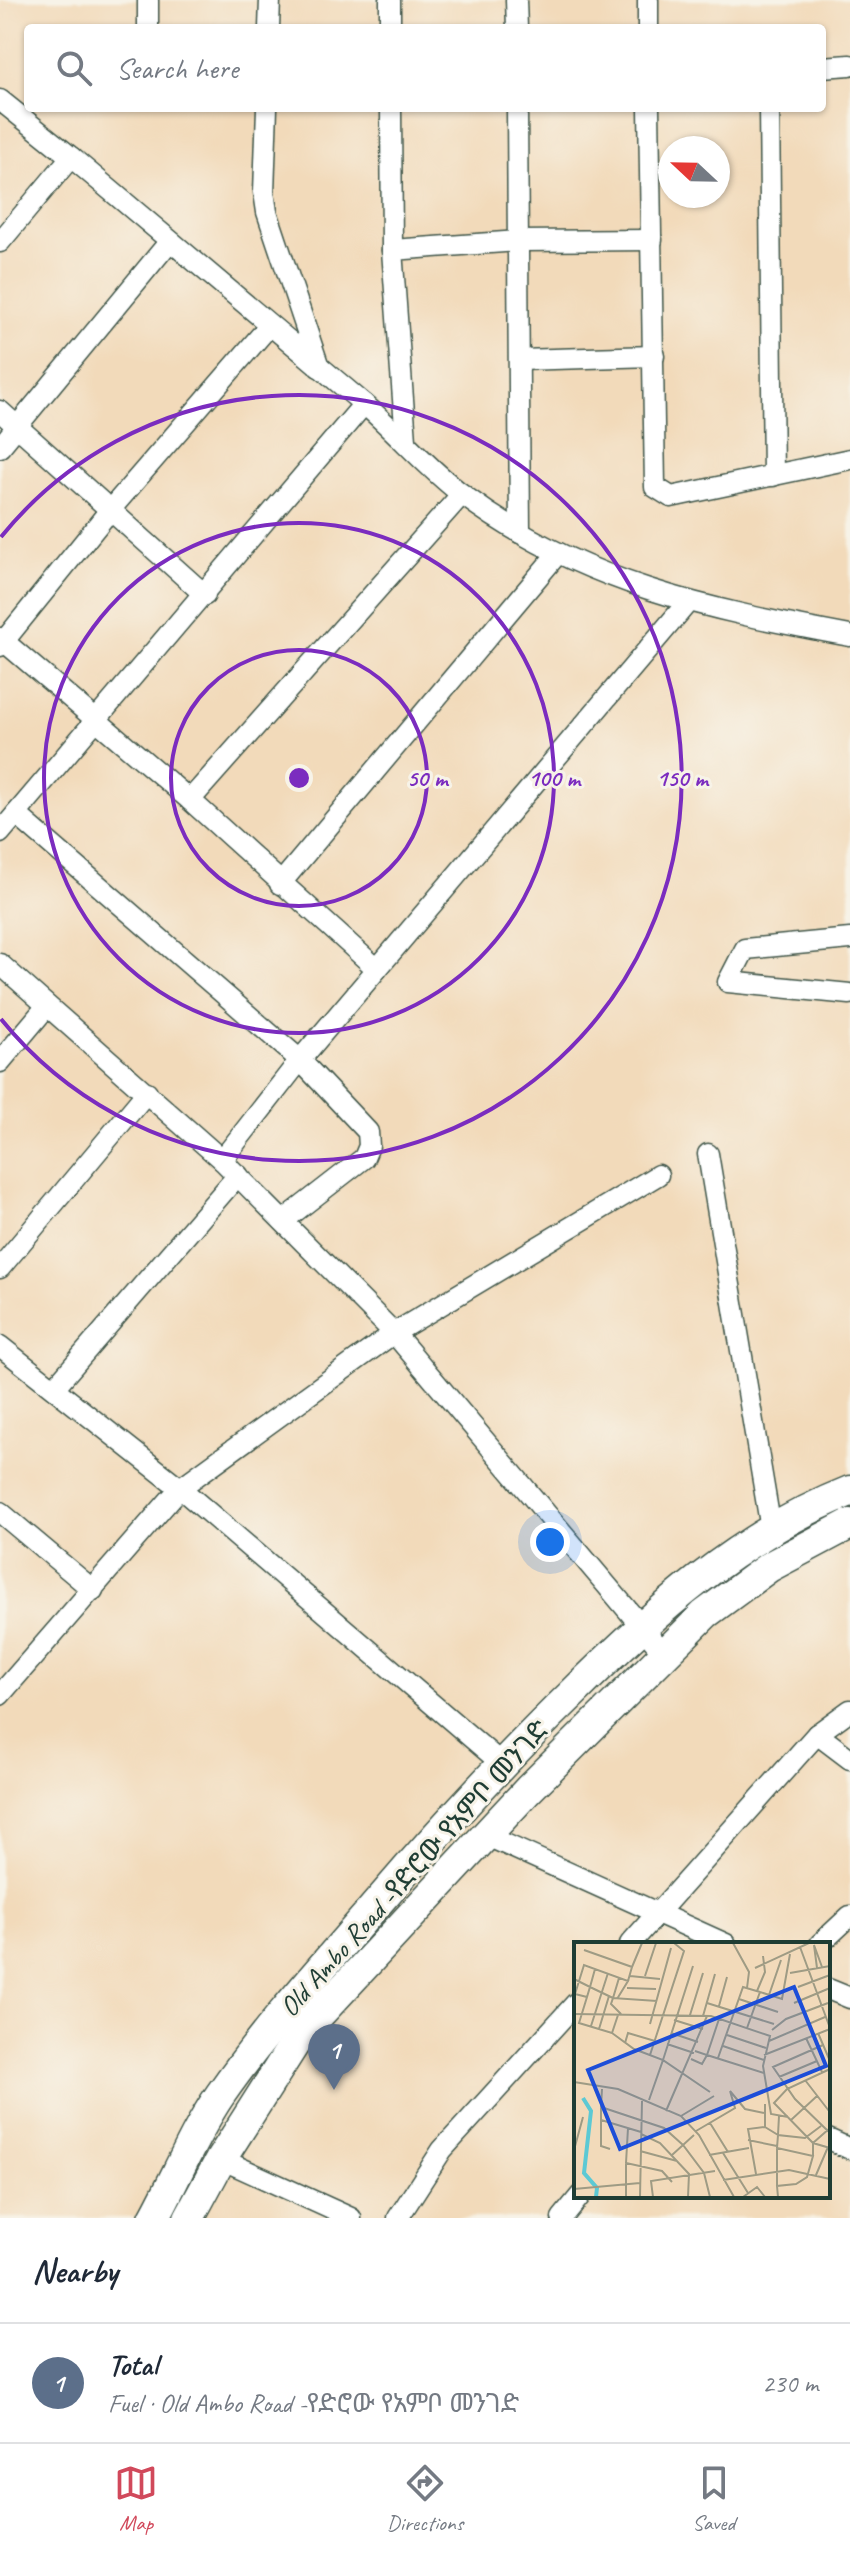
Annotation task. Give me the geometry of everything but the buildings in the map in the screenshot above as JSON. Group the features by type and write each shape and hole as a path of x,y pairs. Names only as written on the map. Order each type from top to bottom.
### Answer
{"main road":[{"name":"Old Ambo Road -የድሮው የአምቦ መንገድ","path":"154,2218 218,2099 240,2067 286,2009 501,1763 641,1625 721,1561 771,1529 850,1491"},
{"name":"Old Ambo Road -የድሮው የአምቦ መንገድ","path":"189,2218 221,2159 300,2035 485,1835 663,1652 705,1614 769,1567 850,1524"}],"street":[{"path":"148,0 148,24"},
{"path":"269,24 270,0"},
{"path":"390,0 390,24"},
{"path":"516,0 517,24"},
{"path":"648,0 648,24"},
{"path":"826,67 850,65"},
{"path":"0,100 364,404 462,494 520,533 617,581 737,615 850,636"},
{"path":"267,112 264,192 267,212 319,367"},
{"path":"391,112 392,250 406,440"},
{"path":"517,112 520,533"},
{"path":"649,112 655,487 661,494 671,497 850,459"},
{"path":"769,112 773,476"},
{"path":"0,242 71,157"},
{"path":"392,250 519,241 652,240"},
{"path":"0,447 170,241"},
{"path":"269,326 1,642 190,800 377,969"},
{"path":"520,360 654,356"},
{"path":"0,833 364,404"},
{"path":"0,411 205,595"},
{"path":"190,800 462,494"},
{"path":"280,884 558,553"},
{"path":"222,1160 300,1060 688,602"},
{"path":"16,814 300,1060 368,1132 369,1146 364,1158 283,1221"},
{"path":"850,939 745,949 728,982 850,994"},
{"path":"0,964 222,1160 394,1333 663,1652"},
{"path":"0,1062 47,1006"},
{"path":"0,1268 147,1092"},
{"path":"708,1154 771,1529"},
{"path":"54,1388 238,1175"},
{"path":"0,1695 180,1488 394,1333 658,1175"},
{"path":"0,1346 180,1488 501,1763"},
{"path":"0,1512 93,1590"},
{"path":"632,1942 817,1734 850,1710"},
{"path":"817,1734 850,1759"},
{"path":"485,1835 721,1942"},
{"path":"822,1942 850,1916"},
{"path":"830,1990 850,1998"},
{"path":"398,2218 442,2150 574,2005"},
{"path":"830,2140 850,2149"},
{"path":"221,2159 351,2218"},
{"path":"562,2218 578,2198"}],"place":[{"name":"Total","path":"334,2090"}]}
